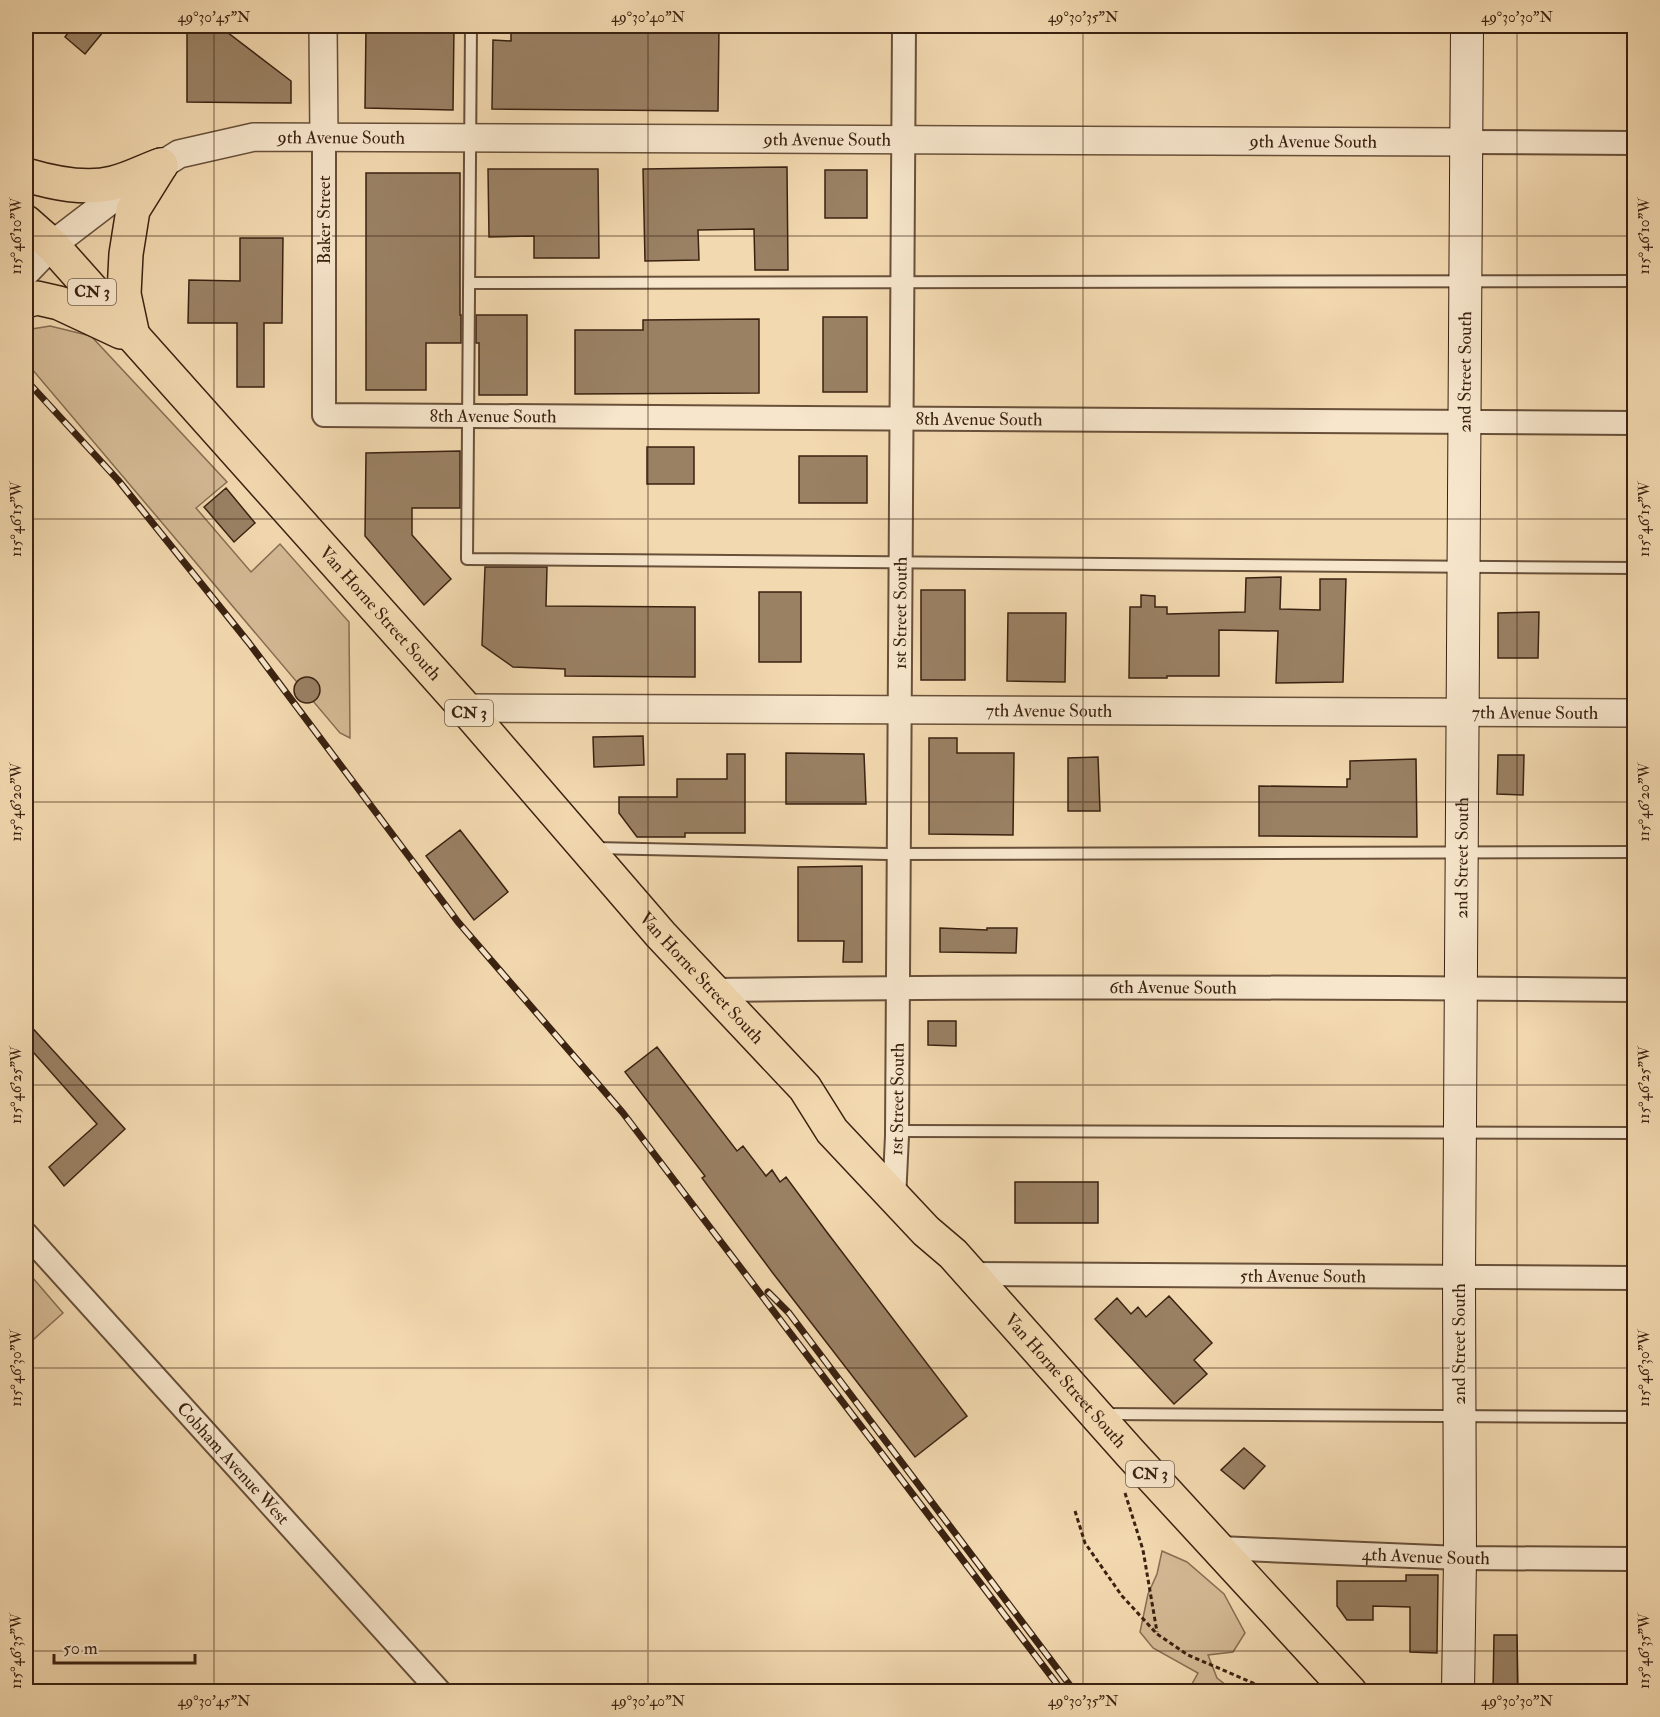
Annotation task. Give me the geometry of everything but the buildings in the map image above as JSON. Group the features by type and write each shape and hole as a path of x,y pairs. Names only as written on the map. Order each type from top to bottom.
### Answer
{"highway":[{"path":"26,175 82,186 113,183 162,165"},
{"path":"133,338 124,294 126,254 133,210 162,165"},
{"name":"CN 3","path":"26,222 52,245"},
{"name":"Van Horne Street South","path":"52,245 464,708 661,935 805,1088 831,1131 895,1185 926,1231 962,1264 1095,1414 1350,1692"},
{"path":"26,301 37,297 59,303 133,338"}],"main road":[{"name":"2nd Street South","path":"1458,1692 1467,26"}],"street":[{"name":"Baker Street","path":"323,26 324,416"},
{"name":"1st Street South","path":"895,1185 904,26"},
{"name":"9th Avenue South","path":"26,272 52,245 133,183 179,153 254,137 1635,143"},
{"name":"8th Avenue South","path":"324,416 1635,423"},
{"name":"7th Avenue South","path":"464,708 1635,713"},
{"name":"6th Avenue South","path":"713,990 898,987 1635,990"},
{"name":"Cobham Avenue West","path":"26,1234 440,1692"},
{"name":"5th Avenue South","path":"962,1264 1459,1277 1635,1278"},
{"name":"4th Avenue South","path":"1219,1548 1460,1558 1635,1559"}],"lane":[{"path":"471,26 467,559 1635,568"},
{"path":"469,284 1635,281"},
{"path":"584,848 899,854 1635,852"},
{"path":"897,1131 1635,1133"},
{"path":"1095,1414 1635,1418"}],"path":[{"path":"1125,1493 1143,1550 1157,1634"},
{"path":"1075,1511 1084,1543 1122,1596 1157,1634 1188,1655 1272,1690"}],"shaded area":[{"path":"50,326 91,336 227,482 196,508 251,572 280,544 349,622 350,738 340,733 26,362 26,330"},
{"path":"26,1270 63,1313 26,1346"},
{"path":"1162,1551 1187,1562 1224,1594 1245,1633 1233,1652 1208,1655 1217,1678 1230,1688 1230,1691 1188,1691 1198,1673 1153,1648 1140,1632 1148,1594 1157,1574"}],"railway":[{"path":"26,380 118,480 249,643 458,922 623,1113 1063,1692"},
{"path":"768,1292 789,1313 1075,1692"}]}
